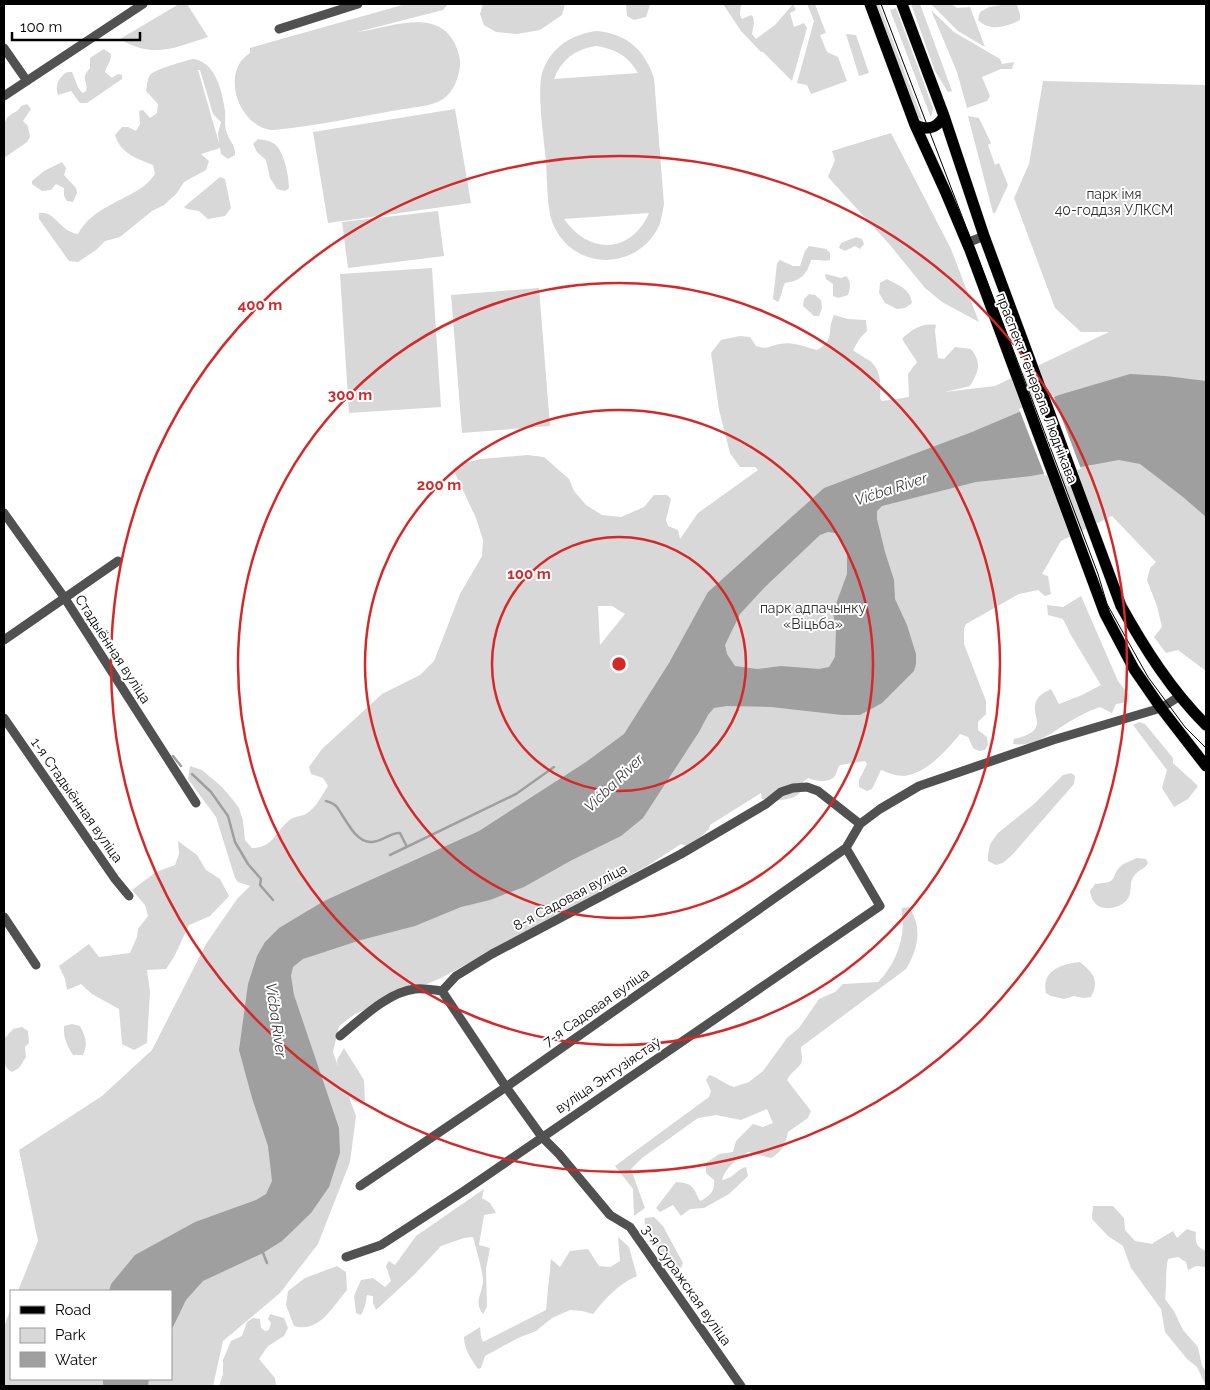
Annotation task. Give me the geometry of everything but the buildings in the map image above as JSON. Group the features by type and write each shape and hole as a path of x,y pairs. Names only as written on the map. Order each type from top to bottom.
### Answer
{"main road":[{"name":"праспект Генерала Люднікава","path":"870,4 915,125 967,243 1105,614 1134,669 1161,708 1206,766"},
{"name":"праспект Генерала Люднікава","path":"902,4 944,116 984,236 1121,606 1143,645 1180,696 1206,725"},
{"path":"915,125 921,128 932,128 944,116"}],"street":[{"path":"6,93 143,4"},
{"path":"279,29 358,4"},
{"path":"4,48 27,81"},
{"path":"967,243 984,236"},
{"name":"Стадыённая вуліца","path":"4,513 64,597 196,803"},
{"path":"4,640 118,561"},
{"path":"846,848 860,824 880,809 919,786 1053,740 1161,708 1180,696"},
{"name":"1-я Стадыённая вуліца","path":"4,718 115,879 129,896"},
{"name":"8-я Садовая вуліца","path":"442,991 456,976 492,954 681,854 766,804 781,792 793,788 807,787 818,791 860,824"},
{"name":"вуліца Энтузіястаў","path":"346,1257 380,1245 464,1191 880,906 846,848"},
{"name":"7-я Садовая вуліца","path":"360,1186 506,1087 846,848"},
{"path":"4,917 36,965"},
{"path":"340,1036 375,1008 400,993 416,989 442,991"},
{"name":"3-я Суражская вуліца","path":"442,991 542,1137 559,1154 610,1215 630,1227 741,1386"}],"green space":[{"path":"179,4 187,4 208,37 164,50 143,49 120,39"},
{"path":"406,4 448,4 443,10 357,32 396,24 424,23 436,26 447,32 455,44 460,63 455,84 450,93 443,99 433,104 320,124 274,130 262,127 251,120 243,110 237,98 236,73 241,62 250,53 250,48"},
{"path":"483,4 565,4 562,15 540,30 517,34 496,32 484,25 480,14"},
{"path":"626,4 650,5 646,17 634,20 627,16"},
{"path":"723,4 741,4 740,15 742,19 751,15 753,17 752,34 756,39 775,25 793,4 796,10 790,13 794,27 804,23 807,28 792,81 741,31"},
{"path":"807,4 815,4 826,33 820,35 827,52 838,57 847,81 811,94 807,85 797,83 814,21"},
{"path":"873,4 879,4 923,121 916,116"},
{"path":"911,4 920,4 952,91 948,92 935,71"},
{"path":"931,4 951,4 957,8 970,7 985,47 958,31"},
{"path":"1007,4 1017,5 1020,20 1009,25 993,27 983,24 978,20 980,12 989,7"},
{"path":"896,8 933,108 931,118 890,10"},
{"path":"931,10 954,32 1000,59 1002,64 1014,62 1012,69 1001,69 982,77 990,96 987,101 967,108 957,72"},
{"path":"596,31 607,32 625,39 640,51 654,78 664,204 661,219 657,230 645,245 633,253 620,258 606,260 578,253 557,232 550,214 542,127 540,89 543,70 552,54 558,48 571,39","holes":["596,46 621,54 638,73 554,79 561,66 570,56","649,213 641,227 632,236 621,242 609,245 597,244 585,239 574,231 564,219"]},
{"path":"846,34 856,35 869,73 859,76"},
{"path":"104,49 111,54 105,72 112,78 118,74 122,75 122,79 87,103 80,103 71,91 58,95 58,81 68,72 72,72 81,91 83,93 86,91 85,76 90,68 90,58"},
{"path":"193,59 201,61 212,71 220,87 224,103 225,128 235,155 228,159 221,154 220,148 201,154 209,161 206,170 184,182 177,193 164,205 152,211 120,237 105,241 96,250 78,262 69,261 39,219 39,213 49,215 67,229 78,234 84,225 99,212 135,192 148,182 155,174 153,165 125,151 115,135 122,127 128,127 136,131 140,124 139,111 143,110 150,118 157,113 158,104 146,91 150,75 164,68","holes":["198,70 200,70 213,114 221,122 218,133 219,143"]},
{"name":"парк адпачынку «Віцьба»","path":"1043,81 1206,85 1206,671 1178,650 1166,653 1154,637 1162,627 1157,606 1147,580 1150,568 1156,562 1112,516 1061,541 1042,574 1048,576 1051,594 1045,596 1038,590 1019,594 966,624 964,629 964,644 986,701 986,714 978,722 978,730 987,737 988,745 985,750 979,751 973,748 968,737 960,734 942,754 920,771 904,776 881,770 872,789 867,791 859,787 859,780 867,764 865,761 840,765 835,776 829,780 818,781 808,778 803,782 802,790 799,794 789,799 766,800 762,799 761,793 710,825 709,829 689,847 681,844 647,866 441,978 355,1014 339,1026 333,1052 338,1066 337,1060 344,1048 364,1080 365,1101 355,1102 349,1097 356,1116 350,1162 318,1244 280,1293 223,1341 213,1386 4,1386 4,1327 10,1311 10,1380 172,1380 172,1290 18,1290 38,1241 19,1150 102,1096 152,1050 206,944 237,899 250,886 238,882 235,878 216,817 188,779 190,766 202,770 222,787 233,800 239,808 243,821 245,840 252,848 266,845 291,819 306,814 313,808 328,786 323,778 311,774 309,767 322,749 382,694 420,675 434,661 460,594 482,556 483,540 476,518 453,469 460,464 481,459 527,455 544,457 569,479 574,491 586,505 602,515 621,517 644,507 654,495 667,495 671,499 666,520 668,526 678,530 680,539 698,513 758,470 755,467 740,467 730,453 719,410 711,353 721,340 740,336 750,337 756,346 760,347 766,348 789,343 817,350 829,339 834,315 848,319 866,320 867,331 853,350 874,364 878,373 880,398 882,401 909,397 908,374 917,362 902,339 913,330 922,326 936,325 938,358 944,359 955,347 971,349 977,359 976,376 970,386 945,392 995,386 1109,332 1081,332 1055,308 1014,198 1029,164","holes":["598,606 612,606 625,614 600,645"]},
{"path":"27,104 31,109 23,121 28,126 30,137 27,142 4,158 3,135 6,119 19,110 21,106"},
{"path":"455,109 471,203 328,223 313,132"},
{"path":"968,116 979,118 991,143 988,145 995,165 999,163 1008,185 995,213 993,213"},
{"path":"891,133 951,249 979,322 942,302 925,288 890,245 828,177 835,160 832,151"},
{"path":"258,139 273,143 280,151 288,177 289,188 285,191 277,189 270,178 266,160 257,152 253,144"},
{"path":"62,162 66,168 64,175 76,188 77,193 73,202 67,201 64,196 64,188 56,184 51,190 42,191 32,184 32,181 44,171"},
{"path":"220,177 225,179 231,208 225,216 208,219 199,211 184,207"},
{"path":"438,211 444,256 348,268 342,222"},
{"path":"856,237 862,239 864,244 860,249 855,246 845,251 839,248 841,243"},
{"path":"809,246 826,249 830,253 830,260 811,260 807,270 799,279 785,283 778,302 773,299 777,263 780,260 793,266 800,266 805,251"},
{"path":"432,268 441,407 349,413 340,274"},
{"path":"826,274 841,278 846,276 850,283 848,295 838,298 833,296 833,284 826,279"},
{"path":"887,279 906,291 912,303 905,308 897,309 885,303 879,293 880,283"},
{"path":"539,288 550,426 462,433 451,295"},
{"path":"809,294 815,295 821,300 822,308 819,316 814,316 803,306 804,299"},
{"path":"1081,596 1118,681 1129,695 1128,702 1116,704 1112,713 1100,707 1074,719 1038,740 1030,743 1013,744 1014,739 1033,731 1036,726 1035,704 1042,694 1051,689 1059,704 1101,685 1063,619 1048,615 1047,605 1063,607"},
{"path":"1139,722 1145,724 1173,758 1173,763 1198,786 1188,799 1174,807 1162,788 1167,770 1133,725"},
{"path":"1071,773 1075,776 1074,784 1013,854 1003,863 996,865 988,861 990,844 998,833 1034,804 1063,775"},
{"path":"178,841 197,855 206,870 220,879 229,896 210,916 189,925 174,957 166,969 147,970 150,992 147,1043 134,1050 122,1044 119,1009 92,994 81,984 67,990 65,979 59,966 89,944 99,957 130,953 137,937 138,929 148,916 145,905 132,890 156,872 175,865 179,854"},
{"path":"1137,858 1146,859 1148,863 1132,879 1130,894 1126,901 1112,908 1104,908 1097,905 1091,897 1090,891 1095,884 1109,882 1122,865"},
{"path":"909,907 916,923 917,938 914,954 906,969 801,1047 802,1062 787,1080 811,1111 808,1118 788,1132 781,1150 771,1158 748,1152 732,1164 722,1180 730,1178 746,1167 748,1176 729,1194 704,1208 690,1209 681,1216 673,1205 660,1212 656,1208 676,1182 686,1183 692,1187 700,1201 707,1197 713,1190 714,1180 706,1173 706,1163 719,1154 733,1152 736,1141 753,1124 763,1127 773,1123 767,1109 741,1120 716,1115 698,1118 642,1158 631,1169 645,1208 634,1216 633,1189 615,1166 709,1097 711,1091 706,1080 709,1075 734,1087 749,1082 763,1071 787,1038 799,1028 819,999 835,992 843,984 878,982 888,970 899,949 903,924 902,908"},
{"path":"1080,962 1094,977 1095,986 1091,997 1074,996 1064,999 1046,993 1045,985 1047,979 1054,970"},
{"path":"72,1024 80,1026 84,1034 86,1044 83,1055 73,1055 66,1041 64,1026"},
{"path":"22,1027 28,1031 29,1043 25,1047 26,1057 19,1068 12,1072 4,1062 4,1039 13,1029"},
{"path":"484,1189 482,1198 490,1203 496,1213 484,1215 479,1245 490,1248 486,1269 487,1307 483,1314 480,1310 479,1301 483,1280 473,1237 441,1246 415,1274 376,1310 373,1296 367,1295 361,1315 356,1313 354,1296 361,1280 373,1278 385,1287 391,1281 386,1266 389,1261 395,1265 416,1236"},
{"path":"1093,1206 1113,1206 1124,1218 1125,1230 1135,1241 1153,1244 1173,1231 1177,1238 1187,1229 1196,1232 1197,1244 1206,1251 1206,1267 1196,1266 1188,1270 1186,1262 1178,1257 1168,1259 1165,1299 1174,1311 1183,1330 1198,1347 1202,1366 1206,1371 1206,1386 1197,1367 1187,1359 1165,1332 1161,1309 1131,1268 1123,1246 1108,1236 1092,1219"},
{"path":"654,1217 663,1226 683,1263 681,1268 662,1253 647,1232 645,1218"},
{"path":"618,1237 629,1247 637,1276 630,1279 607,1297 593,1314 570,1310 552,1318 536,1331 518,1338 485,1356 481,1368 478,1369 470,1358 464,1337 480,1327 483,1342 546,1310 551,1259 560,1267 570,1251 588,1249 599,1266 610,1267 620,1261"},
{"path":"337,1266 346,1272 347,1290 325,1317 318,1322 311,1326 294,1326 286,1305 288,1291 305,1278"},
{"path":"270,1314 284,1318 288,1328 284,1336 268,1346 259,1359 275,1378 276,1386 219,1386 223,1374 223,1360 231,1341 242,1336 247,1322 253,1318 260,1319 261,1328 265,1331 269,1330 271,1323 268,1319"}],"water":[{"name":"Vićba River","path":"1130,374 1206,381 1206,517 1140,464 1119,460 1031,476 976,482 882,506 877,511 877,519 894,580 895,599 907,625 916,654 914,671 882,703 860,715 842,715 771,707 727,706 714,708 643,818 621,836 572,860 524,887 490,900 461,907 415,926 361,940 303,959 293,967 291,976 294,995 339,1128 340,1153 329,1187 311,1213 282,1241 263,1253 203,1281 186,1300 172,1329 172,1290 109,1290 111,1284 135,1255 195,1222 256,1200 266,1194 272,1181 268,1146 239,1050 248,984 257,956 265,942 279,928 324,901 479,831 586,762 624,734 669,663 708,592 824,488 972,432 1059,395","holes":["828,532 835,533 841,540 847,555 847,574 833,612 836,629 835,657 829,667 819,669 781,666 757,669 735,666 727,654 725,645 740,614 765,587 820,535"]},
{"path":"103,1380 149,1380 148,1386 103,1386"}],"pier":[{"path":"1053,395 1081,469 1045,476 1019,409"}],"waterway":[{"path":"173,756 181,766"},
{"path":"390,855 516,794 554,767"},
{"path":"192,774 211,792 228,816 235,842 248,864 261,879 260,885 273,900"},
{"path":"326,801 336,806 350,828 364,841 374,842 400,833 407,847"},
{"path":"263,1253 267,1263"}],"tram line":[{"path":"881,4 1098,574 1107,604 1148,677 1185,727 1206,748"}],"park label":[{"name":"парк імя 40-годдзя УЛКСМ","path":"1114,202"}]}
